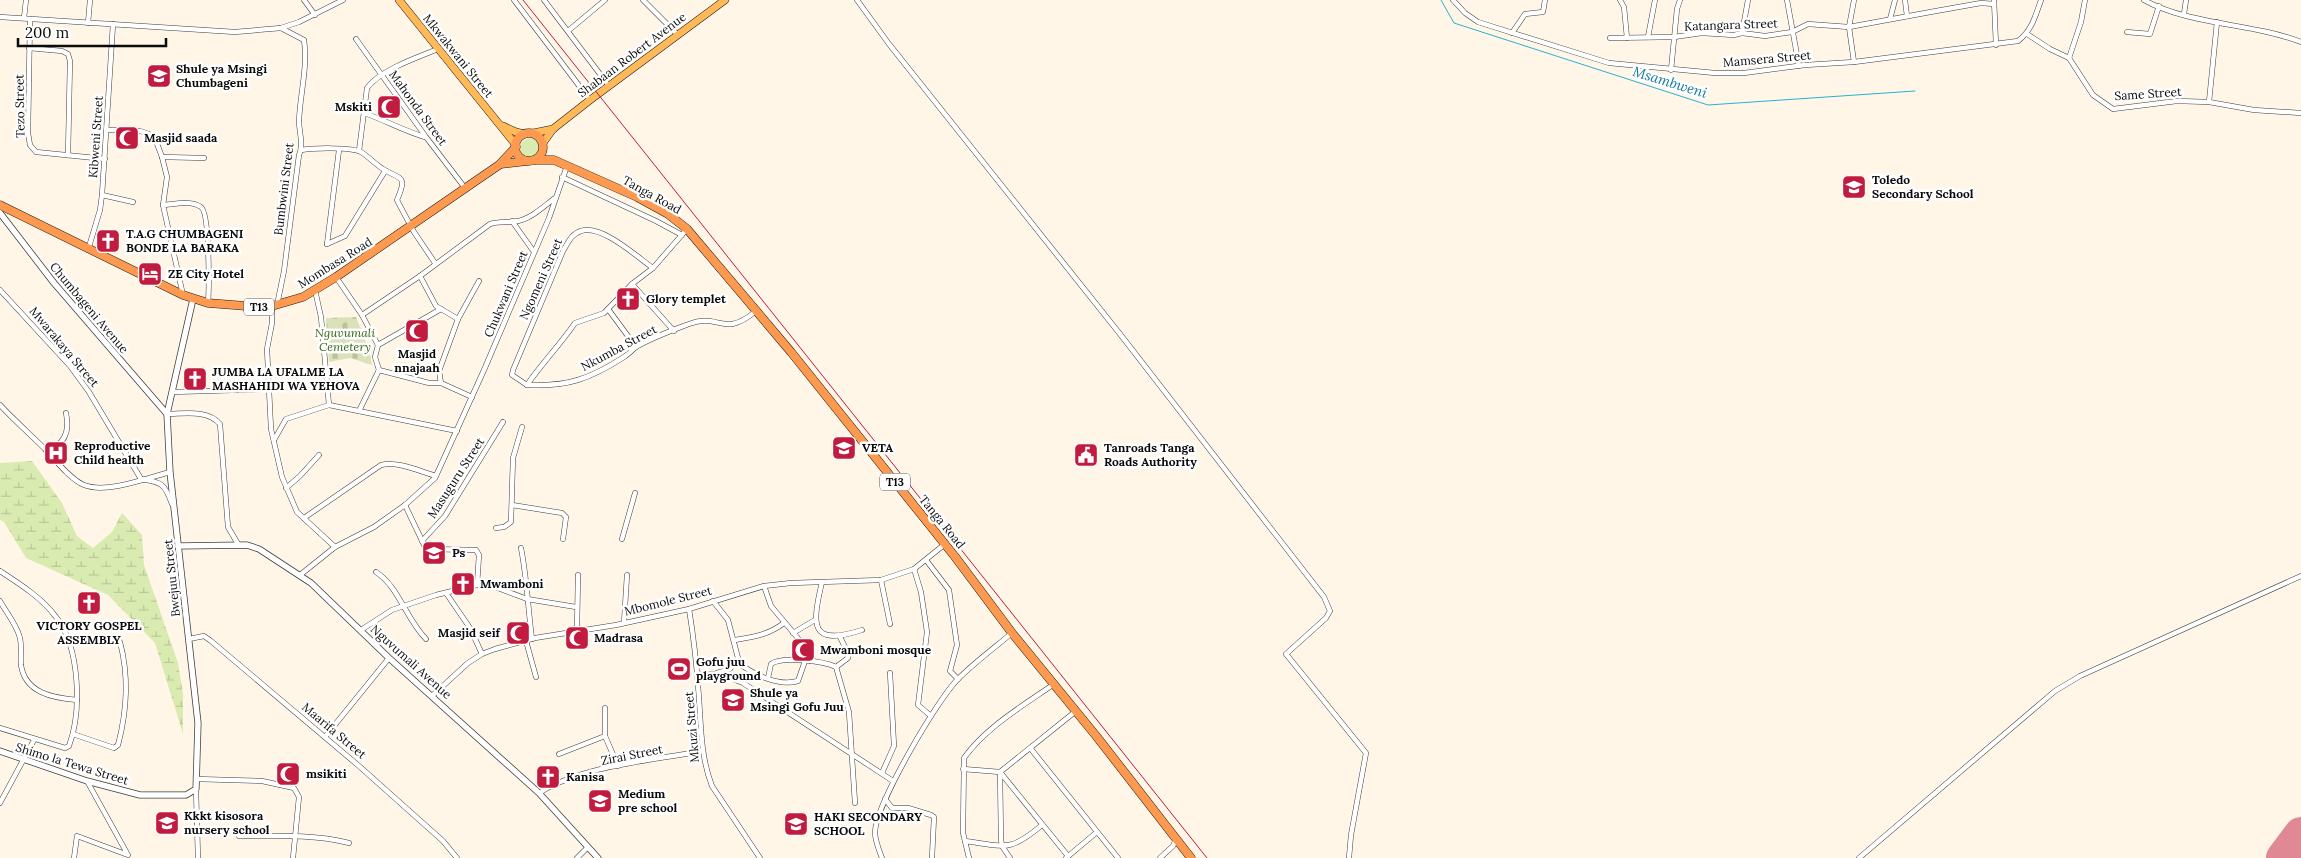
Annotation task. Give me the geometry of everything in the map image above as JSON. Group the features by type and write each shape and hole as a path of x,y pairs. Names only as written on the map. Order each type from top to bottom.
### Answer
{"highway":[{"name":"T13","path":"516,146 517,140 529,133 540,138 554,160"},
{"path":"516,146 519,156 531,160 539,157 543,144"},
{"name":"Mombasa Road","path":"0,205 88,250 193,299 208,303 251,306 274,305 295,300 336,277 499,165 516,146"},
{"name":"T13","path":"531,160 554,160"},
{"name":"Mombasa Road","path":"499,165 531,160"},
{"name":"Tanga Road","path":"554,160 645,201 668,214 756,311 944,544 1012,633 1191,858"}],"main road":[{"name":"Mkwakwani Street","path":"399,0 516,146"},
{"name":"Shabaan Robert Avenue","path":"553,129 725,0"},
{"path":"500,124 516,132 529,133 553,129"},
{"path":"543,144 553,129"}],"street":[{"name":"Tezo Street","path":"26,0 30,48 28,133 30,145 36,152 105,159"},
{"path":"88,22 90,0"},
{"path":"304,0 315,15"},
{"path":"0,17 234,32 281,28 315,15 343,0"},
{"path":"514,0 590,100"},
{"path":"544,0 609,86"},
{"path":"568,30 605,0"},
{"path":"643,0 678,35"},
{"path":"857,0 889,44 1114,327 1324,597 1330,610 1326,618 1286,654 1366,753 1351,835 1349,858"},
{"name":"Mamsera Street","path":"1453,0 1465,14 1478,22 1512,33 1609,63 1671,70 1744,73 1854,62 1996,45 2018,41 2027,34"},
{"path":"1512,33 1525,14 1543,12 1545,0"},
{"path":"1620,0 1624,7 1627,38"},
{"path":"1648,37 1655,0"},
{"path":"1671,70 1680,0"},
{"path":"1742,33 1748,0"},
{"path":"1787,0 1799,66"},
{"path":"1854,0 1850,27 1854,62"},
{"path":"1890,19 1896,0"},
{"path":"1905,0 1907,16"},
{"path":"2041,0 2032,26 2027,34 2050,49 2069,58 2081,22 2085,0"},
{"path":"2144,0 2184,14 2281,34 2301,42"},
{"path":"2184,14 2186,0"},
{"path":"1994,2 1996,45"},
{"name":"Katangara Street","path":"1610,38 1674,37 1702,33 1734,35 1742,33 1765,36 1792,32 1808,24 1850,27 1994,2"},
{"path":"2128,32 2150,34 2159,6"},
{"path":"2209,102 2217,22"},
{"name":"Kibweni Street","path":"88,250 100,210 102,195 113,24"},
{"name":"Bumbwini Street","path":"274,440 271,429 267,349 274,305 284,270 299,155 302,150 299,122 305,75 304,40 281,28"},
{"name":"Mahonda Street","path":"356,39 426,138 465,188"},
{"path":"30,48 62,51 68,54 70,61 68,155"},
{"path":"359,151 367,88 382,75 438,49"},
{"name":"Same Street","path":"2069,58 2092,95 2113,109 2177,101 2209,102 2254,110 2301,113"},
{"path":"364,113 426,138"},
{"path":"106,130 126,130 149,134 156,141 167,178 163,205 183,295"},
{"path":"302,150 359,151 385,170 401,178 403,187 397,200 435,263"},
{"path":"339,150 327,244 345,236 385,170"},
{"path":"162,157 204,158"},
{"name":"Chukwani Street","path":"457,431 534,252 567,166"},
{"path":"526,385 544,359 568,336 575,323 604,313 632,284 653,268 684,232 562,177"},
{"path":"102,195 133,202"},
{"path":"362,315 420,276 490,224 501,221 512,222 529,217 555,198"},
{"path":"163,205 188,203 201,207 205,214 208,252 208,303"},
{"name":"Chumbageni Avenue","path":"0,213 54,283 166,414"},
{"path":"512,222 534,252"},
{"name":"Ngomeni Street","path":"526,385 512,375 513,370 563,251 572,236 581,230 593,230 627,248 653,268"},
{"path":"420,276 432,300 441,309 458,319"},
{"path":"336,277 362,315 378,345 375,357 379,370 359,411"},
{"path":"441,383 439,371 458,319 479,281"},
{"path":"632,284 674,331"},
{"name":"Mwarakaya Street","path":"0,290 40,332 74,373 108,423 141,479"},
{"path":"315,290 321,317 329,405"},
{"name":"Bwejuu Street","path":"193,299 173,392 166,414 170,472 198,723 196,779 198,858"},
{"path":"378,345 441,309"},
{"path":"608,309 636,347"},
{"name":"Nkumba Street","path":"526,385 566,384 611,365 636,347 674,331 705,320 728,326 746,319 756,311"},
{"path":"379,370 429,384 441,383 472,397"},
{"path":"173,392 270,388"},
{"path":"0,405 63,468 84,485 109,487 137,483 141,479 170,472"},
{"path":"300,575 335,547 374,527 405,504 436,476 457,431 329,405 286,419 274,440 292,504 335,547"},
{"path":"46,451 58,445 66,437 68,421 66,413"},
{"path":"166,414 207,415 215,418 220,424 228,527 238,544"},
{"name":"Masuguru Street","path":"422,541 445,516 503,422"},
{"path":"496,528 504,527 511,522 513,458 522,427"},
{"path":"286,488 319,455"},
{"path":"304,518 380,465 386,464 409,468 436,476"},
{"path":"141,479 158,481 167,492 175,512"},
{"path":"622,539 635,493"},
{"path":"405,504 426,549 476,550 479,555 477,585"},
{"path":"512,505 562,513 566,516 563,539"},
{"name":"Nguvumali Avenue","path":"178,546 238,544 259,548 311,583 389,658 539,792 598,858"},
{"name":"Mbomole Street","path":"432,695 459,669 482,654 529,640 688,609 764,586 881,580 914,569 944,544"},
{"path":"521,548 527,579 529,640 536,677"},
{"path":"926,560 949,590 957,645 950,671 958,678"},
{"path":"914,569 921,592 928,632 918,705 931,716"},
{"path":"0,571 20,584 57,618 67,639 73,662 77,700 73,734 69,746 65,748 0,728"},
{"path":"376,572 389,582 417,630 426,639"},
{"path":"577,630 578,575"},
{"path":"624,623 627,575"},
{"path":"1860,858 2055,691 2080,676 2301,576"},
{"path":"881,580 890,624"},
{"path":"822,582 815,620 821,632 840,637 862,630"},
{"path":"361,630 378,618 403,606 477,585 496,586 527,599 576,606"},
{"path":"764,586 771,606 793,633 811,662"},
{"path":"446,593 470,628 482,654"},
{"path":"0,601 18,630 21,640 23,675 28,684 49,696 77,700"},
{"path":"713,601 728,620 735,640 738,662 753,674 788,682 798,680 805,661"},
{"name":"Mkuzi Street","path":"688,609 697,674 702,751 712,786 760,858"},
{"path":"793,633 815,620"},
{"path":"735,640 771,632 784,623"},
{"path":"882,858 875,832 878,817 893,781 931,716 958,678 1012,633"},
{"name":"Maarifa Street","path":"189,639 204,636 325,737 443,841 455,857"},
{"path":"768,678 773,662 805,661 836,667 848,658 848,653 840,637"},
{"path":"73,734 114,748 118,745 126,709 124,657 120,642"},
{"path":"325,737 389,658"},
{"path":"715,674 730,669 738,662"},
{"path":"836,667 849,712 855,803"},
{"path":"882,773 894,746 890,673"},
{"path":"697,674 715,674 743,683 853,753 893,781"},
{"path":"969,858 963,833 964,758 971,748 1001,722 1054,684"},
{"path":"605,708 605,736 618,766"},
{"path":"964,769 1000,772 1076,712"},
{"path":"559,754 605,736"},
{"path":"0,803 25,760 34,740"},
{"path":"1031,749 1118,858"},
{"name":"Zirai Street","path":"539,792 553,784 618,766 702,751"},
{"name":"Shimo la Tewa Street","path":"0,752 87,782 140,795 186,795 196,789"},
{"path":"1000,772 1067,857 1097,832"},
{"path":"1000,772 999,827 1002,846 1010,858"},
{"path":"196,779 262,782 294,788 299,797 293,858"},
{"path":"74,858 77,836 128,855 87,782"},
{"path":"885,799 892,808 908,808 931,814 934,817 932,858"},
{"path":"964,841 1002,846 1022,842 1042,825"},
{"path":"239,836 296,836 349,843"},
{"path":"1160,858 1173,846 1176,838"},
{"path":"577,858 588,847"}],"green space":[{"path":"530,138 537,141 540,148 537,155 530,158 523,155 520,148 523,141"},
{"name":"Nguvumali Cemetery","path":"356,317 369,350 372,365 350,358 329,362 326,318"},
{"path":"32,461 62,503 77,536 93,548 112,532 122,513 142,535 144,565 178,663 183,694 183,734 155,643 108,595 26,558 4,522 0,520 0,463"}],"waterway":[{"name":"Msambweni","path":"1441,0 1454,23 1708,105 1915,91"}],"runway":[{"path":"2283,858 2301,834"}],"railway":[{"path":"523,0 1207,858"}],"place":[{"name":"Shule ya Msingi Chumbageni","path":"159,76"},
{"name":"Mskiti","path":"389,107"},
{"name":"Masjid saada","path":"127,138"},
{"name":"Toledo Secondary School","path":"1854,187"},
{"name":"T.A.G CHUMBAGENI BONDE LA BARAKA","path":"108,241"},
{"name":"ZE City Hotel","path":"150,274"},
{"name":"Glory templet","path":"628,299"},
{"name":"Masjid nnajaah","path":"417,331"},
{"name":"JUMBA LA UFALME LA MASHAHIDI WA YEHOVA","path":"195,379"},
{"name":"VETA","path":"844,448"},
{"name":"Reproductive Child health","path":"56,453"},
{"name":"Tanroads Tanga Roads Authority","path":"1086,455"},
{"name":"Ps","path":"434,553"},
{"name":"Mwamboni","path":"463,584"},
{"name":"VICTORY GOSPEL ASSEMBLY","path":"89,603"},
{"name":"Masjid seif","path":"518,633"},
{"name":"Madrasa","path":"577,638"},
{"name":"Mwamboni mosque","path":"803,650"},
{"name":"Gofu juu playground","path":"679,669"},
{"name":"Shule ya Msingi Gofu Juu","path":"733,700"},
{"name":"msikiti","path":"288,774"},
{"name":"Kanisa","path":"548,777"},
{"name":"Medium pre school","path":"600,801"},
{"name":"Kkkt kisosora nursery school","path":"167,823"},
{"name":"HAKI SECONDARY SCHOOL","path":"796,824"}]}
